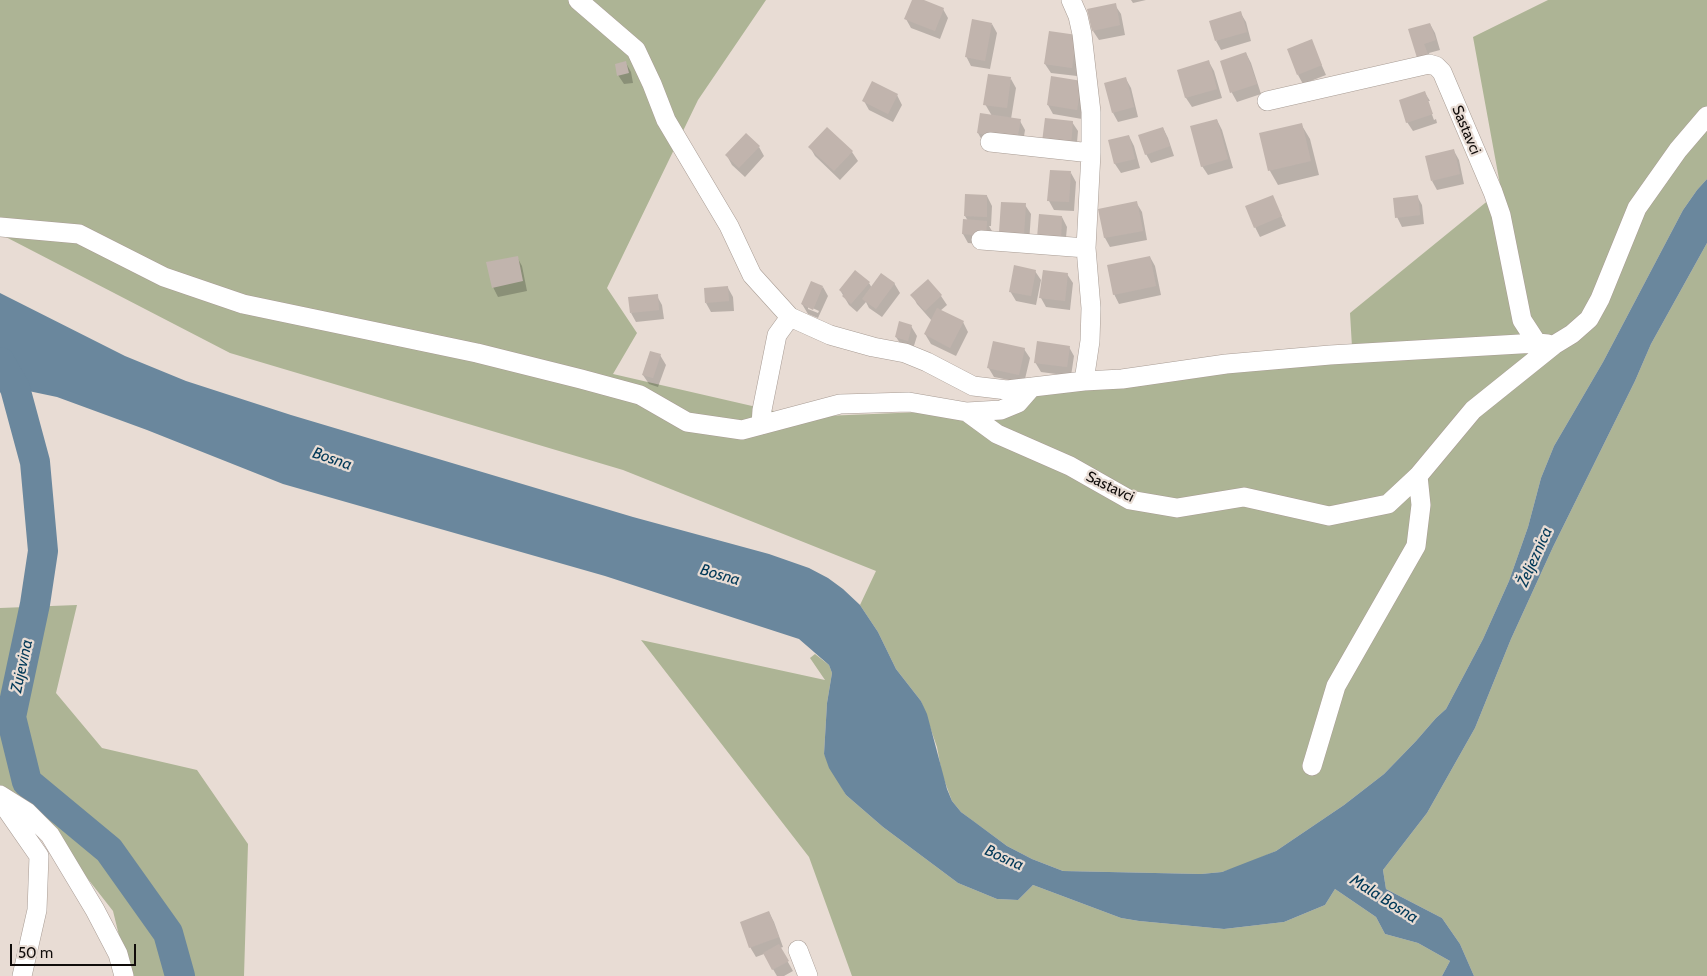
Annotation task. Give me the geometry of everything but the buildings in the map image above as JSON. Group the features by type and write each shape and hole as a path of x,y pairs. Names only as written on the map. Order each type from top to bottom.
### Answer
{"street":[{"path":"578,0 636,50 666,120 729,226 752,275 790,317 830,335 873,347 905,353 928,362 973,386 1007,390 1084,381 1122,379 1226,364 1330,355 1545,344"},
{"path":"1071,0 1078,16 1085,54 1091,112 1091,153 1086,248 1091,308 1090,341 1084,381"},
{"name":"Sastavci","path":"1267,101 1429,64 1436,66 1442,72 1501,215 1522,320 1545,344"},
{"name":"Sastavci","path":"967,412 997,434 1070,466 1130,500 1177,508 1244,497 1329,516 1388,504 1418,476 1473,410 1545,344 1572,334 1589,319 1600,299 1636,208 1678,150 1707,116"},
{"path":"990,142 1091,153"},
{"path":"0,227 79,234 164,276 243,304 477,353 581,378 640,395 687,422 742,430 840,404 909,402 967,412 1001,410 1018,403 1032,387"},
{"path":"981,240 1086,248"},
{"path":"761,425 762,410 777,335 790,317"},
{"path":"1312,766 1336,686 1416,546 1421,505 1418,476"},
{"path":"0,794 27,812 50,835 95,910 118,954 124,976"},
{"path":"0,800 39,856 37,910 22,976"},
{"path":"798,950 808,976"}],"green space":[{"path":"0,0 766,0 698,100 607,288 637,333 613,374 800,417 922,412 1352,347 1350,313 1501,190 1473,37 1548,0 1707,0 1707,179 1683,210 1603,362 1554,446 1541,478 1528,527 1509,581 1483,639 1446,709 1384,774 1344,805 1276,851 1241,866 1222,872 1201,874 1063,871 1032,859 1007,846 961,812 952,801 942,774 937,747 921,701 896,669 878,632 860,605 876,571 623,470 230,353 0,234"},
{"path":"1707,243 1707,976 1474,976 1460,944 1442,918 1386,889 1383,870 1427,813 1475,728 1511,639 1553,547 1635,381 1651,344"},
{"path":"77,605 56,693 102,748 197,770 248,844 244,976 129,976 113,911 55,837 0,806 0,608"},
{"path":"641,640 825,680 810,658 815,654 829,665 832,673 827,703 824,754 846,795 883,827 958,883 997,899 1018,900 1033,885 1121,918 1224,929 1284,922 1325,905 1335,889 1376,917 1385,934 1418,943 1450,961 1442,976 852,976 809,857"}],"water":[{"path":"1707,179 1707,243 1651,344 1635,381 1553,547 1511,639 1475,728 1427,813 1383,870 1386,889 1442,918 1460,944 1474,976 1442,976 1450,961 1418,943 1385,934 1376,917 1335,889 1325,905 1284,922 1224,929 1121,918 1033,885 1018,900 997,899 958,883 883,827 846,795 829,768 824,754 827,703 832,673 829,665 799,639 605,576 283,484 147,430 57,397 0,385 0,293 125,356 186,381 291,415 633,517 769,554 809,568 828,578 860,605 878,632 896,669 921,701 927,714 952,801 961,812 1007,846 1032,859 1063,871 1201,874 1222,872 1276,851 1344,805 1384,774 1446,709 1483,639 1509,581 1528,527 1541,478 1554,446 1603,362 1683,210"}],"waterway":[{"name":"Zujevina","path":"0,362 15,388 35,462 43,551 35,604 11,717 27,782 109,850 168,933 180,976"}],"water label":[{"name":"Bosna","path":"332,459"},
{"name":"Željeznica","path":"1535,557"},
{"name":"Bosna","path":"720,575"},
{"name":"Bosna","path":"1004,858"},
{"name":"Mala Bosna","path":"1384,899"}]}
